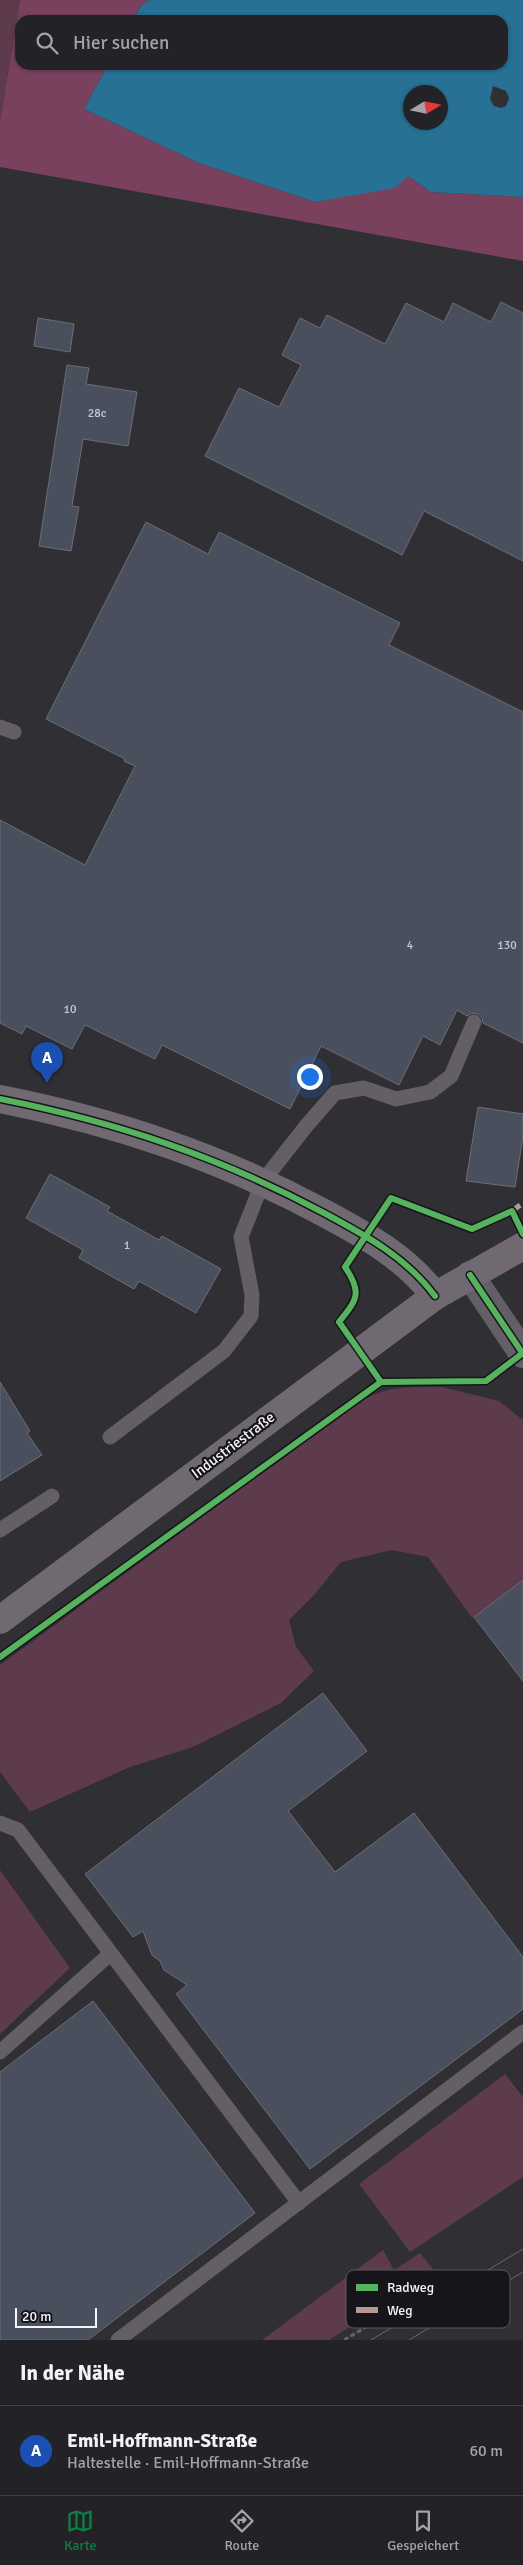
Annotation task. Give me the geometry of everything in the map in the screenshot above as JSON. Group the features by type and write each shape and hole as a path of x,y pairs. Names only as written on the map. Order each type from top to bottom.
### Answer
{"main road":[{"path":"0,1099 51,1109 128,1130 198,1153 263,1181 380,1244 422,1279 435,1296"},
{"name":"Industriestraße","path":"0,1620 435,1296 523,1246"}],"street":[{"path":"470,1275 523,1354"}],"lane":[{"path":"110,1437 224,1351 251,1316 252,1295 241,1237 263,1181 335,1093 364,1088 396,1098 430,1092 451,1076 474,1022"},
{"path":"0,1530 52,1496"},
{"path":"0,1823 18,1830 299,2203"},
{"path":"0,2052 110,1954"},
{"path":"118,2340 523,2032"}],"path":[{"path":"344,2340 364,2328"}],"shaded area":[{"path":"0,0 20,0 18,15 15,15 15,30 0,121"},
{"path":"20,0 149,0 141,6 136,15 18,15"},
{"path":"15,30 15,70 105,70 84,109 199,163 315,202 408,176 431,192 523,197 523,261 0,167 0,121"},
{"path":"442,1387 499,1401 523,1420 523,1580 472,1618 428,1557 392,1550 341,1562 314,1595 289,1620 296,1647 314,1671 281,1703 193,1747 130,1767 30,1812 0,1772 0,1665 361,1401 391,1389"},
{"path":"0,1870 70,1968 0,2034"},
{"path":"505,2074 523,2097 523,2177 410,2252 359,2184"},
{"path":"383,2250 394,2270 356,2270"},
{"path":"420,2253 434,2270 394,2270"},
{"path":"346,2278 346,2328 348,2328 329,2340 262,2340"}],"water":[{"path":"149,0 523,0 523,197 431,192 408,176 395,188 315,202 199,163 84,109 105,70 508,70 508,15 136,15 141,6","holes":["493,86 506,91 509,98 506,106 501,108 494,106 490,99"]}],"building":[{"path":"501,302 523,313 523,561 424,511 402,555 205,456 239,388 279,407 301,365 282,355 300,318 320,328 327,315 385,344 406,303 444,322 453,303 491,322"},
{"path":"38,318 74,324 70,352 34,346"},
{"path":"67,365 89,368 86,384 137,392 128,446 83,439 72,506 79,507 71,551 39,546"},
{"path":"146,522 208,554 219,532 400,623 389,645 523,712 523,1043 483,1023 482,1017 478,1014 472,1013 467,1016 457,1010 440,1045 423,1036 399,1085 321,1046 290,1109 162,1045 155,1059 85,1025 72,1049 26,1026 22,1034 0,1023 0,820 85,865 135,766 124,761 125,759 46,719"},
{"path":"478,1107 523,1114 523,1136 515,1187 466,1181"},
{"path":"50,1174 110,1207 107,1211 159,1240 162,1236 221,1269 196,1313 139,1281 134,1289 79,1258 83,1250 26,1218"},
{"path":"0,1382 30,1431 27,1433 42,1455 0,1481"},
{"path":"523,1580 523,1681 474,1617"},
{"path":"323,1693 367,1751 288,1811 335,1872 414,1813 523,1957 523,2009 310,2169 176,1994 187,1985 164,1970 160,1961 152,1955 143,1931 133,1937 85,1874"},
{"path":"93,2001 255,2213 88,2340 0,2340 0,2072"}],"tram line":[{"path":"488,2270 523,2249"},
{"path":"510,2280 523,2272"},
{"path":"371,2340 391,2328"},
{"path":"409,2340 429,2328"}],"marked path":[{"path":"512,1211 523,1203"}],"cycle path":[{"path":"0,1099 43,1108 126,1130 206,1158 246,1175 324,1213 384,1248 424,1282 435,1296"},
{"path":"381,1382 339,1322 354,1301 356,1295 354,1283 345,1267 391,1198 472,1229 512,1211 523,1234"},
{"path":"470,1275 523,1354"},
{"path":"0,1657 381,1382 486,1381 523,1353"}],"place":[{"name":"Emil-Hoffmann-Straße","path":"47,1083"}]}
